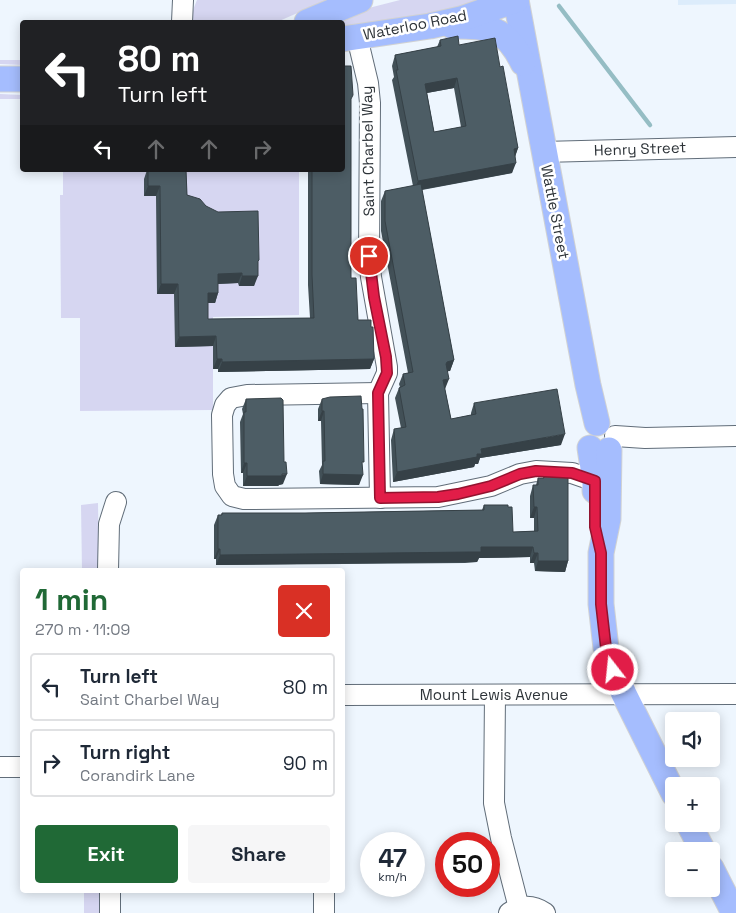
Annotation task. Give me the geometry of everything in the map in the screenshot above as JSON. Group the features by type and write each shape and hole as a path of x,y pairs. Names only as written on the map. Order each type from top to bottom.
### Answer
{"main road":[{"path":"312,20 360,0"},
{"name":"Waterloo Road","path":"350,38 430,26 516,0"},
{"name":"Wattle Street","path":"516,0 588,384 603,439 608,519 601,553 601,604 606,648 624,694 666,777"},
{"path":"430,26 472,27 500,32 515,49 530,82"},
{"path":"0,79 20,79"},
{"name":"Wattle Street","path":"601,553 595,527 595,481 603,439"},
{"path":"720,886 734,913"}],"street":[{"path":"182,20 183,0"},
{"name":"Saint Charbel Way","path":"350,38 364,61 369,93 370,270 387,366 382,386 378,393"},
{"name":"Henry Street","path":"543,152 736,147"},
{"path":"380,498 378,393 247,395 231,398 225,405 222,415 223,474 226,490 236,498 380,498 438,497 491,486 520,474 536,471 572,473 595,481"},
{"path":"603,439 736,436"},
{"path":"108,568 109,524 116,502"},
{"name":"Mount Lewis Avenue","path":"345,695 736,694"},
{"path":"495,695 496,812 514,910 534,908 545,913"},
{"path":"0,767 20,767"},
{"path":"110,893 110,913"},
{"path":"324,893 324,913"}],"shaded area":[{"path":"197,0 327,0 282,20 193,20 193,10"},
{"path":"400,0 482,0 475,7 345,30 345,20 333,20 357,11"},
{"path":"678,0 736,0 736,4 678,5"},
{"path":"0,60 20,60 20,65 0,64"},
{"path":"0,94 20,95 20,99 0,99"},
{"path":"63,172 299,172 299,315 213,317 213,410 80,411 80,318 61,318 60,195 63,195"},
{"path":"98,503 99,568 82,568 81,505"},
{"path":"84,893 101,893 101,913 84,913"}],"building":[{"path":"458,36 459,45 495,38 500,67 503,66 518,148 514,149 516,163 418,181 396,70 398,70 395,55 441,46 440,40","holes":["457,78 466,126 434,132 425,84"]},
{"path":"345,66 351,66 353,95 351,99 351,278 356,278 358,320 371,320 371,327 373,327 374,359 222,362 222,359 217,359 216,336 179,337 178,284 161,284 160,186 148,186 148,172 186,172 187,195 200,199 206,206 218,212 258,211 258,276 242,276 242,273 218,274 218,293 208,293 208,319 314,318 312,172 345,172"},
{"path":"421,184 454,360 447,362 449,379 443,380 451,419 476,414 474,403 557,389 565,434 481,449 482,454 477,454 477,457 397,472 394,429 406,427 399,388 405,385 403,374 413,372 385,221 385,191"},
{"path":"361,396 363,409 363,475 323,474 323,461 325,461 322,399"},
{"path":"281,398 283,400 284,462 286,462 287,474 282,474 282,476 247,476 247,463 244,463 244,412 246,412 246,399"},
{"path":"544,475 568,475 568,561 538,561 538,553 534,553 533,547 481,547 481,552 220,555 220,549 218,549 218,515 222,515 222,513 484,510 484,505 508,505 508,507 512,507 513,532 538,531 537,507 534,507 533,485 538,485 538,478 544,478"}],"waterway":[{"path":"559,6 650,125"}],"route":[{"path":"369,256 387,366 387,373 378,393 380,498 438,497 458,494 491,486 520,474 536,471 572,473 595,481 595,527 601,553 601,604 606,648 613,670"}]}
